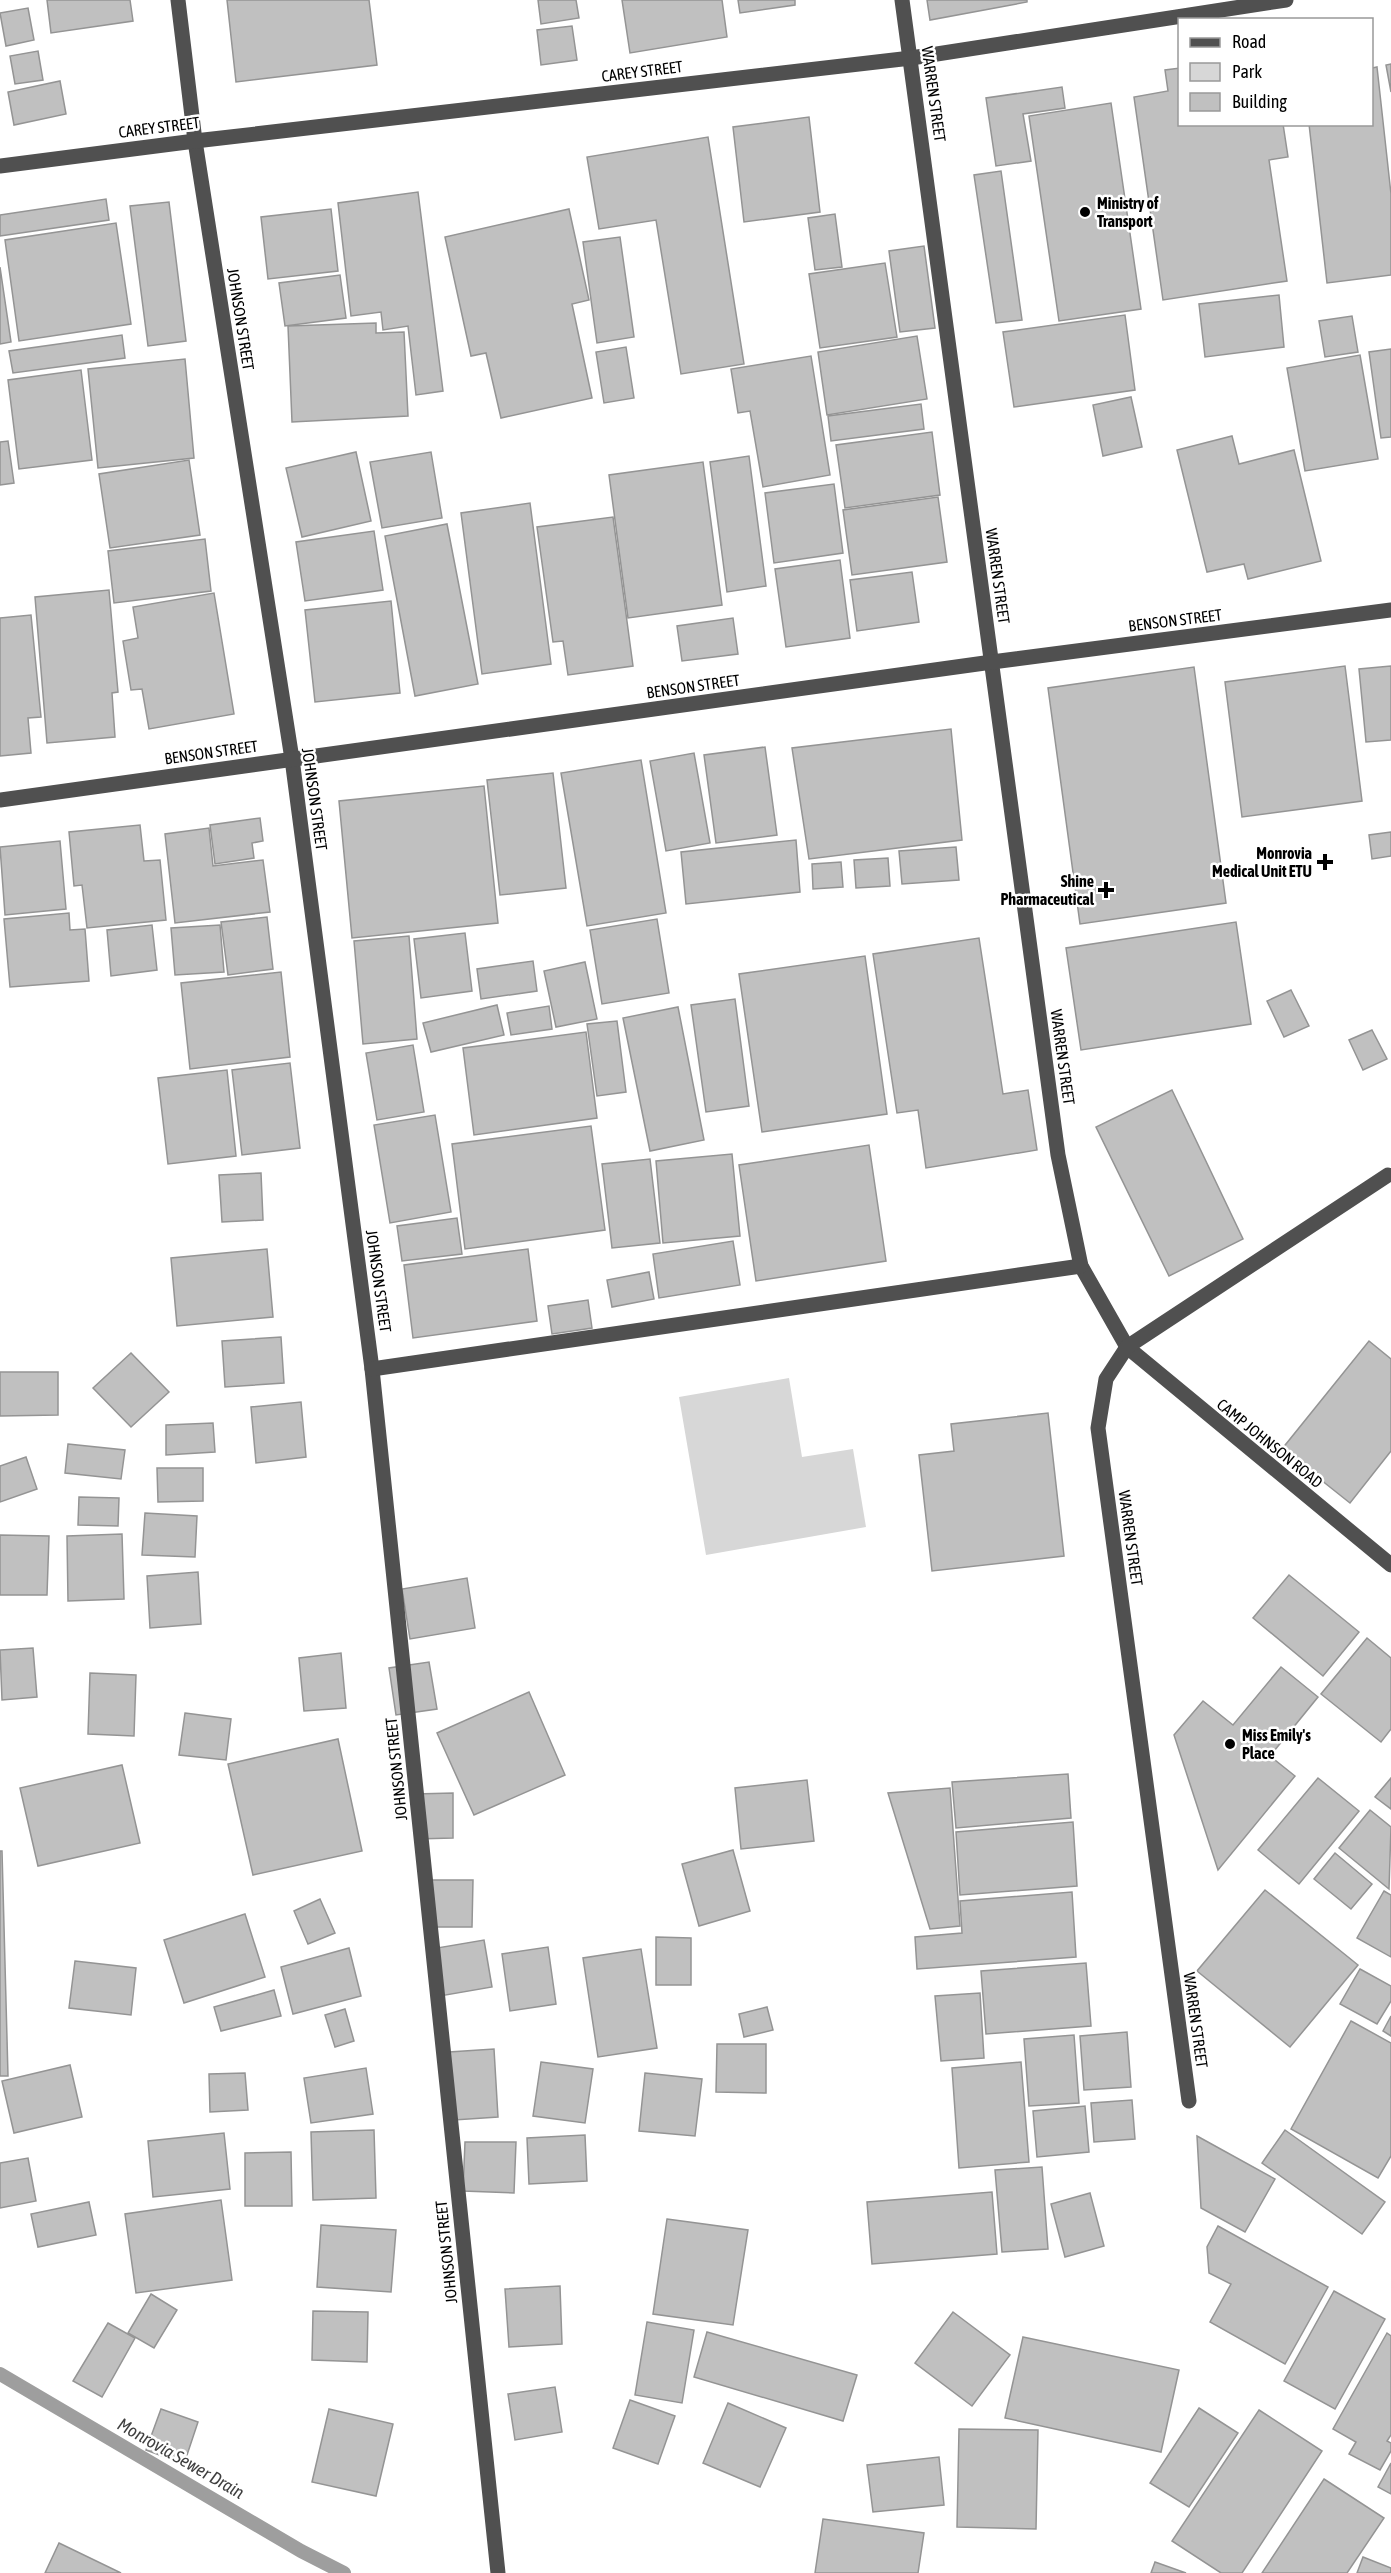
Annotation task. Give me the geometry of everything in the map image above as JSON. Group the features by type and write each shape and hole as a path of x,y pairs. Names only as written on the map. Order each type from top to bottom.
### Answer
{"street":[{"name":"JOHNSON STREET","path":"178,0 195,141 292,759 372,1369 498,2573"},
{"name":"WARREN STREET","path":"902,0 1058,1155 1081,1266 1127,1347 1106,1379 1098,1428 1189,2101"},
{"name":"CAREY STREET","path":"0,166 195,141 911,58 1286,0"},
{"name":"BENSON STREET","path":"0,800 992,662 1391,610"},
{"path":"1127,1347 1388,1175"},
{"path":"372,1369 1081,1266"},
{"name":"CAMP JOHNSON ROAD","path":"1127,1347 1391,1565"}],"green space":[{"path":"789,1378 802,1457 853,1449 866,1527 706,1555 679,1397"}],"building":[{"path":"47,0 130,0 133,21 51,33"},
{"path":"227,0 369,0 377,65 236,82"},
{"path":"538,0 576,0 579,18 541,24"},
{"path":"622,0 722,0 727,37 630,53"},
{"path":"738,0 795,0 795,5 740,13"},
{"path":"927,0 1027,0 1027,2 930,20"},
{"path":"28,8 34,40 6,46 0,13"},
{"path":"572,26 577,60 541,65 537,30"},
{"path":"38,51 43,80 15,84 10,56"},
{"path":"1391,64 1391,92 1386,65"},
{"path":"1377,67 1391,194 1391,275 1327,283 1309,126 1373,126 1373,68"},
{"path":"1178,68 1178,126 1283,126 1288,157 1269,160 1287,281 1163,300 1134,97 1168,91 1165,70"},
{"path":"60,81 66,114 14,125 8,92"},
{"path":"1062,87 1065,108 1023,114 1031,161 996,166 986,98"},
{"name":"Ministry of Transport","path":"1111,103 1141,309 1059,321 1029,116"},
{"path":"809,117 820,212 744,222 733,127"},
{"path":"708,137 744,364 681,374 656,220 599,229 587,157"},
{"path":"1001,171 1022,320 996,323 974,175"},
{"path":"418,192 443,391 416,395 408,326 383,330 381,312 351,316 338,203"},
{"path":"106,199 109,220 0,236 0,215"},
{"path":"169,202 186,341 148,346 130,206"},
{"path":"331,209 338,271 268,279 261,217"},
{"path":"569,209 589,300 572,304 592,398 501,418 486,353 471,356 445,237"},
{"path":"835,214 842,267 815,270 808,218"},
{"path":"116,223 131,324 19,341 5,240"},
{"path":"620,237 634,337 597,343 583,242"},
{"path":"924,246 935,328 900,332 889,251"},
{"path":"885,263 897,337 820,348 809,274"},
{"path":"0,267 11,342 0,344"},
{"path":"340,275 346,318 285,326 279,283"},
{"path":"1279,295 1284,347 1205,357 1199,304"},
{"path":"1125,315 1135,390 1014,407 1003,332"},
{"path":"1352,316 1358,352 1325,357 1319,321"},
{"path":"376,323 376,333 404,332 408,416 292,422 288,326"},
{"path":"122,335 125,358 13,373 9,351"},
{"path":"917,336 927,399 827,415 818,352"},
{"path":"626,347 634,398 604,403 596,352"},
{"path":"1391,349 1391,437 1381,438 1369,352"},
{"path":"1360,355 1378,459 1305,471 1287,368"},
{"path":"811,356 830,475 763,487 750,411 738,413 731,369"},
{"path":"185,359 194,458 98,468 88,369"},
{"path":"81,370 92,460 19,469 8,380"},
{"path":"1131,397 1142,447 1103,456 1093,405"},
{"path":"921,404 924,429 831,441 828,416"},
{"path":"932,432 940,495 845,508 836,445"},
{"path":"1232,436 1239,464 1294,450 1321,561 1248,579 1244,564 1207,572 1177,450"},
{"path":"8,441 14,483 0,485 0,442"},
{"path":"356,452 371,521 302,537 286,468"},
{"path":"431,452 442,518 382,528 370,462"},
{"path":"749,456 766,586 727,592 710,462"},
{"path":"189,460 200,535 110,548 99,474"},
{"path":"703,462 722,605 628,618 609,475"},
{"path":"834,484 843,553 774,563 765,493"},
{"path":"938,497 947,562 852,575 843,510"},
{"path":"530,503 551,664 482,674 461,513"},
{"path":"613,517 633,666 568,675 563,641 553,642 537,527"},
{"path":"447,524 478,684 415,696 385,536"},
{"path":"374,531 383,590 305,601 296,542"},
{"path":"205,539 211,591 114,603 108,551"},
{"path":"840,560 850,638 786,647 775,569"},
{"path":"912,572 919,622 857,631 850,580"},
{"path":"109,590 118,692 112,693 115,737 47,743 35,597"},
{"path":"214,593 234,714 149,729 142,689 131,690 123,641 138,638 133,607"},
{"path":"391,601 400,693 315,702 305,610"},
{"path":"31,615 41,717 28,718 31,753 0,756 0,618"},
{"path":"733,618 738,654 682,661 677,626"},
{"path":"1345,666 1362,801 1242,817 1225,682"},
{"path":"1391,666 1391,740 1366,742 1359,669"},
{"path":"1194,667 1226,903 1080,924 1048,688"},
{"path":"951,729 962,840 809,859 792,748"},
{"path":"765,747 777,835 716,843 704,755"},
{"path":"694,753 710,843 666,851 650,761"},
{"path":"641,760 666,913 587,926 561,773"},
{"path":"553,773 566,888 500,895 487,780"},
{"path":"484,786 498,923 352,938 339,801"},
{"path":"260,818 263,841 252,843 254,858 215,864 210,825"},
{"path":"140,825 144,861 160,860 166,920 87,928 82,885 74,886 69,832"},
{"path":"209,828 213,866 263,860 270,912 175,923 165,834"},
{"path":"1391,832 1391,856 1372,859 1369,835"},
{"path":"796,840 800,892 686,904 681,852"},
{"path":"60,841 66,909 5,915 0,847"},
{"path":"956,847 959,880 902,884 899,851"},
{"path":"888,858 890,886 856,888 854,860"},
{"path":"841,862 843,887 813,889 812,864"},
{"path":"69,913 70,930 85,929 89,981 10,987 4,919"},
{"path":"267,917 273,969 228,975 221,922"},
{"path":"657,919 669,993 602,1004 590,930"},
{"path":"1236,922 1251,1024 1081,1050 1066,948"},
{"path":"152,925 157,970 111,976 107,930"},
{"path":"220,925 224,972 175,975 171,928"},
{"path":"465,933 472,991 421,998 414,939"},
{"path":"409,936 417,1039 363,1044 354,941"},
{"path":"979,938 1003,1094 1028,1090 1037,1150 926,1168 918,1110 897,1113 873,954"},
{"path":"865,956 887,1114 762,1132 739,974"},
{"path":"533,961 537,991 481,999 477,969"},
{"path":"585,962 597,1019 556,1027 544,971"},
{"path":"281,972 290,1057 190,1069 181,983"},
{"path":"1291,990 1309,1026 1284,1037 1267,1001"},
{"path":"735,999 749,1106 706,1112 691,1005"},
{"path":"497,1005 504,1035 431,1052 423,1023"},
{"path":"549,1006 552,1029 511,1035 507,1013"},
{"path":"678,1007 704,1140 650,1151 623,1018"},
{"path":"617,1021 626,1092 597,1096 587,1024"},
{"path":"1372,1030 1387,1059 1363,1070 1349,1040"},
{"path":"586,1032 597,1118 474,1135 463,1048"},
{"path":"413,1045 424,1112 377,1120 366,1053"},
{"path":"290,1063 300,1148 242,1155 232,1070"},
{"path":"227,1070 236,1156 168,1164 158,1078"},
{"path":"1172,1090 1243,1239 1169,1276 1096,1127"},
{"path":"435,1115 451,1212 390,1223 374,1125"},
{"path":"591,1126 605,1230 465,1249 452,1144"},
{"path":"869,1145 886,1261 756,1281 739,1165"},
{"path":"732,1154 740,1236 663,1243 656,1161"},
{"path":"650,1159 660,1243 612,1248 602,1164"},
{"path":"261,1173 263,1220 222,1222 219,1175"},
{"path":"457,1218 462,1254 402,1261 397,1226"},
{"path":"733,1241 740,1285 659,1298 653,1254"},
{"path":"267,1249 273,1317 177,1326 171,1258"},
{"path":"528,1249 537,1321 413,1338 404,1265"},
{"path":"649,1272 654,1299 612,1307 607,1280"},
{"path":"588,1300 592,1328 552,1334 548,1306"},
{"path":"281,1337 284,1383 225,1387 222,1341"},
{"path":"1369,1341 1391,1359 1391,1451 1350,1503 1282,1449"},
{"path":"131,1353 169,1392 131,1427 93,1388"},
{"path":"0,1372 58,1372 58,1415 0,1416"},
{"path":"301,1402 306,1457 256,1463 251,1407"},
{"path":"1048,1413 1064,1556 932,1571 919,1455 954,1451 951,1424"},
{"path":"213,1423 215,1452 166,1455 166,1425"},
{"path":"68,1444 125,1450 121,1479 65,1473"},
{"path":"26,1457 37,1489 0,1502 0,1466"},
{"path":"157,1468 203,1468 203,1501 158,1502"},
{"path":"79,1497 119,1498 118,1526 78,1525"},
{"path":"145,1513 197,1516 195,1557 142,1555"},
{"path":"122,1534 124,1599 68,1601 67,1536"},
{"path":"0,1535 49,1536 47,1595 0,1595"},
{"path":"198,1572 201,1624 150,1628 147,1576"},
{"path":"1289,1575 1359,1632 1323,1676 1253,1618"},
{"path":"467,1578 475,1628 410,1639 402,1589"},
{"path":"1367,1638 1391,1658 1391,1729 1381,1742 1321,1694"},
{"path":"33,1648 37,1697 2,1700 0,1650"},
{"path":"341,1653 346,1708 304,1711 299,1658"},
{"path":"429,1662 437,1709 396,1715 389,1668"},
{"path":"1281,1667 1318,1697 1270,1756 1295,1776 1218,1870 1174,1735 1203,1701 1233,1725"},
{"path":"90,1673 136,1675 134,1736 88,1734"},
{"path":"529,1692 565,1775 474,1815 437,1733"},
{"path":"185,1713 231,1719 226,1760 179,1755"},
{"path":"338,1739 362,1851 253,1875 228,1764"},
{"path":"122,1765 140,1843 38,1866 20,1788"},
{"path":"1068,1774 1071,1818 956,1828 952,1782"},
{"path":"1318,1778 1359,1811 1299,1884 1258,1850"},
{"path":"1391,1778 1391,1809 1375,1797"},
{"path":"807,1780 814,1841 741,1849 735,1788"},
{"path":"950,1788 960,1926 930,1929 888,1793"},
{"path":"453,1793 453,1838 416,1839 415,1794"},
{"path":"1370,1810 1391,1827 1389,1889 1339,1848"},
{"path":"1073,1822 1077,1886 960,1895 956,1832"},
{"path":"733,1850 750,1911 699,1926 682,1864"},
{"path":"0,1851 2,1851 8,2076 0,2076"},
{"path":"1335,1853 1372,1884 1351,1909 1314,1879"},
{"path":"426,1880 473,1880 472,1927 426,1927"},
{"path":"1265,1890 1358,1965 1290,2047 1197,1971"},
{"path":"1384,1891 1391,1895 1391,1957 1357,1938"},
{"path":"1072,1892 1076,1957 917,1969 915,1937 962,1933 960,1901"},
{"path":"320,1899 335,1933 308,1944 294,1911"},
{"path":"245,1914 265,1977 184,2003 164,1940"},
{"path":"656,1937 691,1938 691,1985 656,1985"},
{"path":"484,1940 492,1987 440,1996 431,1949"},
{"path":"548,1947 556,2004 510,2011 502,1954"},
{"path":"349,1948 361,1996 293,2014 281,1967"},
{"path":"641,1949 657,2048 598,2057 583,1958"},
{"path":"75,1961 136,1968 131,2015 69,2008"},
{"path":"1086,1963 1091,2026 986,2034 981,1971"},
{"path":"1360,1969 1391,1986 1391,2001 1377,2024 1340,2004"},
{"path":"274,1990 281,2016 221,2031 214,2007"},
{"path":"980,1993 984,2058 941,2061 935,1996"},
{"path":"767,2007 773,2030 744,2037 739,2014"},
{"path":"345,2009 354,2041 335,2047 325,2015"},
{"path":"1391,2016 1391,2036 1383,2031"},
{"path":"1351,2021 1391,2043 1391,2156 1378,2178 1291,2129"},
{"path":"1127,2032 1131,2087 1084,2090 1080,2036"},
{"path":"1074,2035 1079,2103 1029,2106 1024,2039"},
{"path":"717,2044 766,2044 766,2093 716,2092"},
{"path":"494,2049 498,2117 454,2120 449,2052"},
{"path":"541,2062 593,2069 585,2123 533,2116"},
{"path":"1021,2062 1029,2162 959,2168 952,2068"},
{"path":"70,2065 82,2117 14,2133 2,2081"},
{"path":"366,2068 373,2114 311,2123 304,2078"},
{"path":"245,2073 248,2110 210,2112 209,2074"},
{"path":"645,2073 702,2079 695,2136 639,2131"},
{"path":"1132,2100 1135,2139 1094,2142 1091,2103"},
{"path":"1085,2106 1089,2152 1037,2157 1033,2111"},
{"path":"374,2130 376,2198 313,2200 311,2132"},
{"path":"1285,2130 1385,2202 1362,2234 1262,2163"},
{"path":"224,2133 230,2189 153,2197 148,2141"},
{"path":"585,2135 587,2181 529,2184 527,2138"},
{"path":"1197,2136 1275,2179 1245,2232 1201,2208"},
{"path":"465,2142 516,2142 514,2193 463,2191"},
{"path":"291,2152 292,2206 245,2206 245,2153"},
{"path":"28,2158 36,2201 0,2208 0,2163"},
{"path":"1042,2167 1048,2249 1002,2252 995,2170"},
{"path":"992,2192 997,2254 872,2264 867,2202"},
{"path":"1090,2193 1104,2246 1065,2257 1051,2204"},
{"path":"221,2200 232,2280 136,2293 125,2214"},
{"path":"89,2202 96,2235 38,2247 31,2214"},
{"path":"667,2219 748,2230 733,2325 653,2314"},
{"path":"321,2225 396,2230 391,2292 317,2287"},
{"path":"1218,2226 1328,2287 1285,2364 1210,2322 1231,2284 1209,2273 1207,2247"},
{"path":"560,2286 562,2344 509,2347 505,2289"},
{"path":"1334,2291 1385,2319 1335,2409 1284,2381"},
{"path":"151,2294 177,2310 154,2348 128,2333"},
{"path":"313,2311 368,2312 367,2362 312,2360"},
{"path":"953,2312 1010,2355 972,2406 915,2363"},
{"path":"647,2322 694,2330 682,2403 635,2395"},
{"path":"108,2323 135,2338 102,2397 73,2381"},
{"path":"707,2332 857,2375 843,2421 694,2377"},
{"path":"1387,2333 1391,2336 1391,2435 1387,2441 1391,2443 1391,2451 1380,2470 1349,2454 1356,2442 1333,2429"},
{"path":"1023,2337 1179,2370 1161,2452 1005,2418"},
{"path":"555,2387 562,2432 515,2440 508,2394"},
{"path":"630,2400 675,2416 658,2464 613,2448"},
{"path":"728,2403 786,2428 760,2487 703,2463"},
{"path":"1199,2408 1238,2433 1189,2507 1150,2483"},
{"path":"161,2409 198,2422 184,2464 146,2450"},
{"path":"329,2409 393,2424 376,2496 312,2482"},
{"path":"1259,2410 1322,2451 1242,2573 1221,2573 1172,2541"},
{"path":"959,2429 1038,2430 1036,2529 957,2527"},
{"path":"939,2457 944,2505 873,2512 867,2465"},
{"path":"1391,2463 1391,2494 1378,2487"},
{"path":"1324,2479 1384,2518 1347,2573 1262,2573"},
{"path":"823,2519 924,2533 918,2573 815,2573"},
{"path":"59,2543 121,2573 45,2573"},
{"path":"1363,2557 1391,2568 1391,2573 1357,2573"},
{"path":"1155,2562 1186,2573 1151,2573"}],"waterway":[{"name":"Monrovia Sewer Drain","path":"0,2374 301,2551 344,2573"}],"place":[{"name":"Ministry of Transport","path":"1085,212"},
{"name":"Monrovia Medical Unit ETU","path":"1325,862"},
{"name":"Shine Pharmaceutical","path":"1106,890"},
{"name":"Miss Emily's Place","path":"1230,1744"}]}
